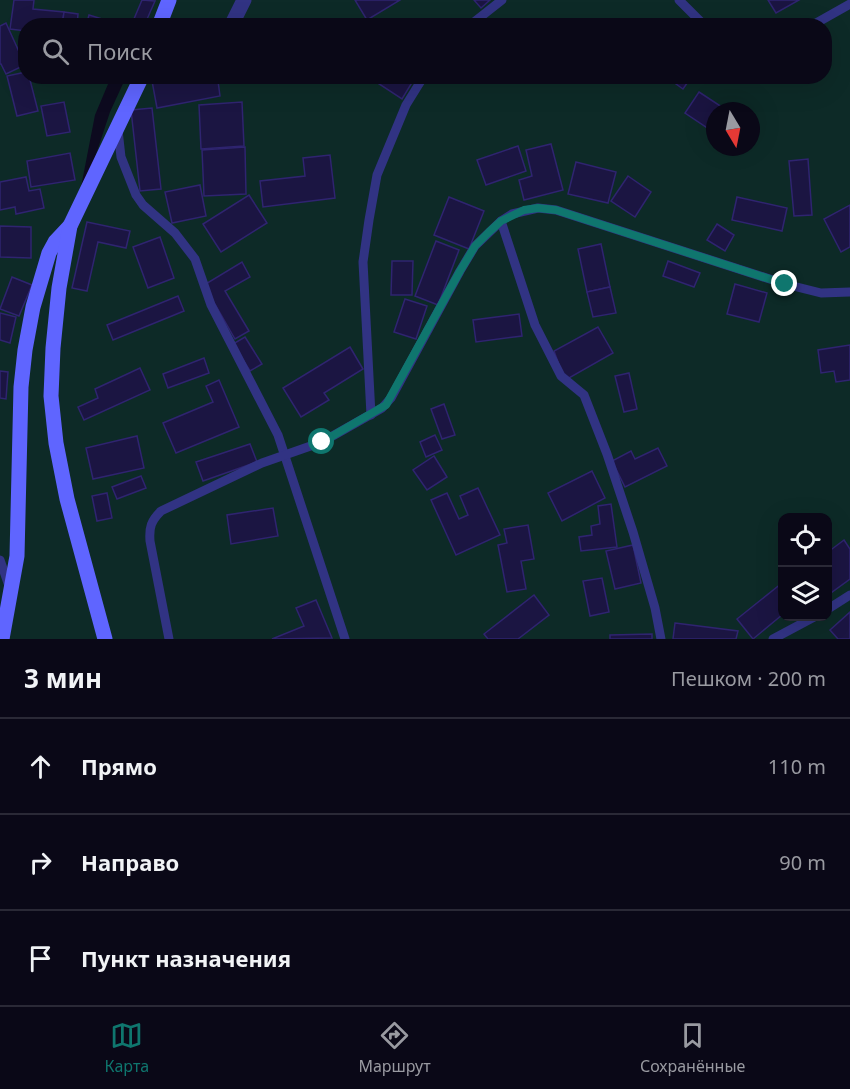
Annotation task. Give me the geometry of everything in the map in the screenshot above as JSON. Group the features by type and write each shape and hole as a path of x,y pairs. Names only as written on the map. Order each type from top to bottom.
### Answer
{"street":[{"path":"162,18 169,0"},
{"path":"235,18 244,0"},
{"path":"2,639 17,556 21,387 33,307 50,253 70,226 141,84"},
{"path":"70,226 59,288 52,348 52,407 67,499 105,639"}],"lane":[{"path":"479,18 502,0"},
{"path":"679,0 697,18"},
{"path":"825,18 850,4"},
{"path":"371,414 363,262 369,220 377,175 406,105 419,84"},
{"path":"118,127 121,157 136,195 143,205 175,233 195,259 211,304 278,435 345,639"},
{"path":"169,639 150,540 150,524 154,518 160,512 284,454 322,442 382,408 391,398 475,246 501,221 524,210 538,208 556,210 785,284 820,293 850,292"},
{"path":"501,221 535,325 561,376 584,395 607,454 633,532 655,608 661,639"},
{"path":"0,560 11,592"},
{"path":"832,606 850,595"},
{"path":"773,639 807,621"}],"green space":[{"path":"0,0 850,0 850,639 0,639","holes":["18,18 832,18 832,84 123,84 110,112 75,218 95,115 108,84 18,84"]}],"building":[{"path":"14,0 34,0 33,9 64,12 63,18 18,18 18,30 10,29"},
{"path":"142,0 155,1 148,18 134,18"},
{"path":"355,0 400,0 370,18 366,18"},
{"path":"474,0 490,0 481,8"},
{"path":"768,0 799,0 776,13"},
{"path":"64,12 78,14 78,18 63,18"},
{"path":"6,23 18,50 18,68 6,74 0,64 0,26"},
{"path":"18,74 18,84 31,84 38,111 17,116 7,76"},
{"path":"153,84 218,84 220,96 157,108"},
{"path":"379,84 411,84 402,99"},
{"path":"676,84 686,84 683,89"},
{"path":"699,92 714,102 706,102 706,127 685,113"},
{"path":"64,102 70,132 47,136 41,106"},
{"path":"242,102 244,146 201,149 199,105"},
{"path":"152,108 161,189 140,191 131,110"},
{"path":"551,144 563,190 524,200 519,180 532,176 526,150"},
{"path":"518,146 526,171 486,185 477,160"},
{"path":"245,147 246,194 204,196 202,150"},
{"path":"70,153 75,180 31,187 27,161"},
{"path":"330,155 335,198 263,207 260,181 305,176 303,158"},
{"path":"808,159 812,215 794,216 789,161"},
{"path":"576,162 616,172 608,203 568,194"},
{"path":"628,176 651,192 635,217 611,201"},
{"path":"26,177 29,191 40,189 44,208 16,214 15,207 0,210 0,182"},
{"path":"200,185 206,216 172,223 165,192"},
{"path":"249,195 267,223 221,252 203,224"},
{"path":"449,197 484,211 469,249 434,235"},
{"path":"737,197 787,208 782,231 732,220"},
{"path":"850,205 850,247 841,252 824,219"},
{"path":"87,222 130,231 126,248 98,242 87,291 72,288"},
{"path":"717,224 734,235 725,251 707,240"},
{"path":"0,226 31,227 31,258 0,257"},
{"path":"160,237 174,278 148,288 133,247"},
{"path":"436,241 459,250 438,305 415,296"},
{"path":"601,244 610,287 587,292 578,249"},
{"path":"392,261 413,261 412,295 391,295"},
{"path":"668,261 700,273 694,287 663,276"},
{"path":"242,262 250,277 225,291 249,331 235,339 204,285"},
{"path":"12,277 32,285 19,316 0,309"},
{"path":"735,284 767,293 759,322 727,314"},
{"path":"610,287 616,313 593,317 587,292"},
{"path":"178,296 184,311 113,340 107,325"},
{"path":"405,299 427,306 416,339 394,332"},
{"path":"0,313 16,317 10,343 0,340"},
{"path":"519,314 522,336 476,342 473,320"},
{"path":"598,327 613,353 569,378 563,376 554,351"},
{"path":"245,337 262,364 250,371 233,344"},
{"path":"850,345 850,380 836,382 834,371 821,373 818,350"},
{"path":"350,347 363,369 324,393 329,400 301,417 283,388"},
{"path":"204,358 209,373 168,388 163,374"},
{"path":"140,368 150,390 84,420 78,407 98,398 95,389"},
{"path":"0,371 8,372 6,399 0,398"},
{"path":"629,373 637,409 624,412 615,376"},
{"path":"219,380 239,427 176,453 163,423 213,402 206,386"},
{"path":"444,404 455,435 442,439 431,409"},
{"path":"435,435 442,450 426,457 420,442"},
{"path":"137,436 144,468 93,479 86,448"},
{"path":"250,444 257,462 203,481 196,462"},
{"path":"658,448 667,466 625,487 612,461 631,451 635,459"},
{"path":"434,456 447,477 427,490 413,470"},
{"path":"592,471 605,498 562,521 548,493"},
{"path":"141,476 146,488 117,499 112,487"},
{"path":"478,488 500,535 456,555 431,500 447,493 459,519 468,515 460,496"},
{"path":"107,493 112,518 97,521 92,496"},
{"path":"611,504 617,547 581,551 579,537 592,535 591,526 600,524 598,506"},
{"path":"273,508 278,536 231,544 227,515"},
{"path":"528,525 534,559 521,561 526,589 507,592 498,545 507,543 504,529"},
{"path":"844,540 850,549 850,579 832,592 832,567 832,549"},
{"path":"633,545 641,583 615,589 606,551"},
{"path":"602,578 609,612 590,616 583,581"},
{"path":"778,586 778,618 753,639 737,619"},
{"path":"534,595 549,615 518,639 488,639 484,634"},
{"path":"316,600 332,638 272,639 304,626 296,608"},
{"path":"850,612 850,639 838,639 830,630"},
{"path":"675,623 738,631 736,639 673,639"},
{"path":"652,634 652,639 610,639 610,635"}],"route":[{"path":"322,442 386,405 475,246 501,221 512,214 538,208 556,210 785,284"}]}
